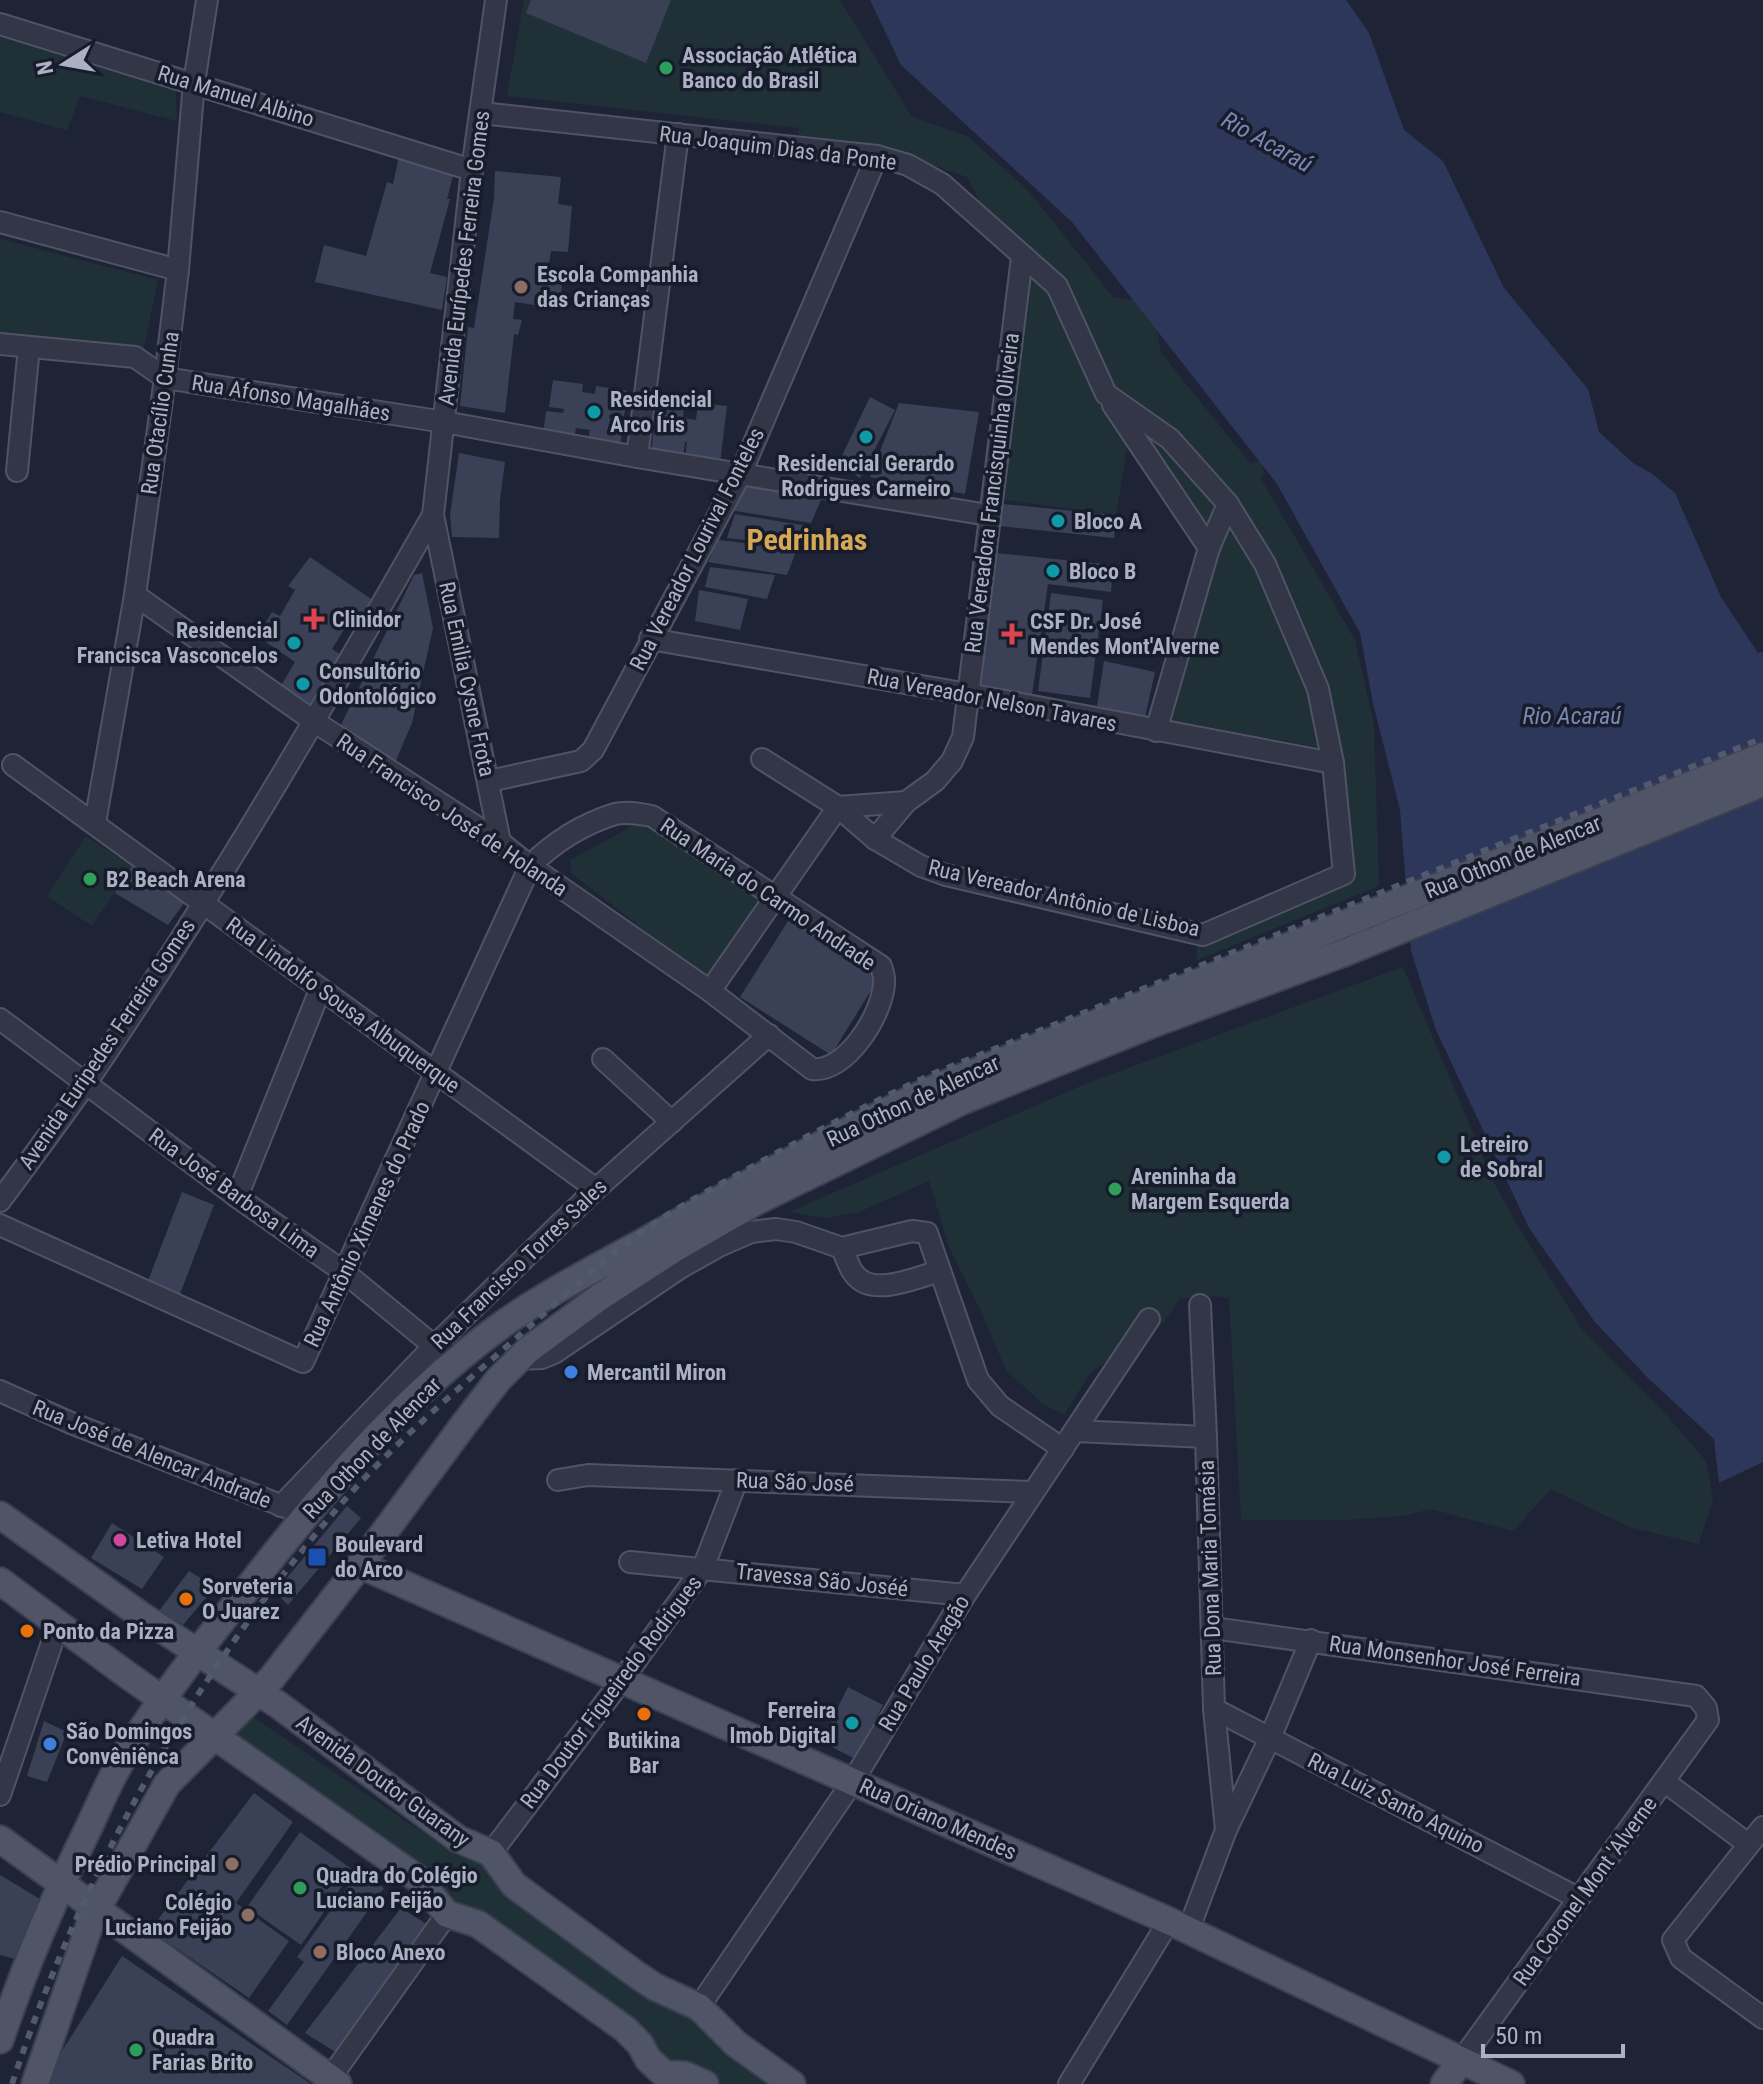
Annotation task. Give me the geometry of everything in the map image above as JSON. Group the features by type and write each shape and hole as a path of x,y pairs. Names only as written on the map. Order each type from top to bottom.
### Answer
{"main road":[{"name":"Rua Othon de Alencar","path":"35,2084 97,1908 167,1784 259,1692 360,1565 498,1380 519,1359 600,1297 674,1249 757,1201 878,1140 1763,756"},
{"name":"Rua Othon de Alencar","path":"0,2040 30,1954 61,1883 122,1759 161,1699 306,1515 397,1415 461,1357 501,1326 584,1272 878,1114 1005,1058 1337,942 1763,783"},
{"name":"Avenida Doutor Guarany","path":"0,1515 259,1692 458,1839 491,1853 514,1885 655,1987 699,2007 736,2044 792,2084"},
{"name":"Rua Oriano Mendes","path":"360,1565 1178,1926 1511,2084"},
{"path":"0,1581 161,1699 417,1878 447,1914 478,1924 625,2029 640,2044 660,2079 685,2075 705,2084"},
{"path":"0,1839 331,2082"},
{"name":"Rua Coronel Mont 'Alverne","path":"1444,2084 1461,2061"}],"street":[{"name":"Rua Otacílio Cunha","path":"95,823 135,595 165,378 194,83 207,0"},
{"name":"Avenida Eurípedes Ferreira Gomes","path":"433,515 472,170 496,0"},
{"name":"Rua Manuel Albino","path":"0,24 472,170"},
{"name":"Rua Joaquim Dias da Ponte","path":"481,113 877,156 908,165 942,184 1057,286 1106,394 1209,548"},
{"path":"637,457 678,134"},
{"name":"Rua Vereador Lourival Fonteles","path":"489,781 581,761 593,750 741,473 877,156"},
{"path":"0,222 178,270"},
{"name":"Rua Vereadora Francisquinha Oliveira","path":"875,839 906,802 935,781 952,761 963,737 1022,257"},
{"name":"Rua Afonso Magalhães","path":"0,344 135,357 165,378 444,422 988,515"},
{"path":"17,471 29,347"},
{"path":"1106,394 1170,439 1228,504 1265,564 1318,689 1333,763"},
{"path":"1156,731 1209,548 1228,504"},
{"name":"Avenida Euripedes Ferreira Gomes","path":"0,1201 85,1084 204,902 315,722 433,515"},
{"name":"Rua Emilia Cysne Frota","path":"433,515 500,842"},
{"name":"Rua Francisco José de Holanda","path":"135,595 315,722 500,842 769,1035"},
{"name":"Rua Vereador Nelson Tavares","path":"650,639 968,694 1333,763"},
{"name":"Rua Vereador Antônio de Lisboa","path":"762,759 838,807 875,839 921,866 946,875 1203,935 1344,874 1333,763"},
{"name":"Rua Lindolfo Sousa Albuquerque","path":"13,765 596,1189"},
{"path":"710,991 838,807 906,802"},
{"name":"Rua Maria do Carmo Andrade","path":"530,866 546,850 566,837 616,814 652,816 881,966 885,981 883,995 861,1039 836,1065 823,1070 812,1069 769,1035"},
{"name":"Rua Antônio Ximenes do Prado","path":"0,1225 303,1362 530,866"},
{"path":"237,1197 320,990"},
{"name":"Rua José Barbosa Lima","path":"0,1019 237,1197 344,1272 434,1346 461,1357"},
{"name":"Rua Francisco Torres Sales","path":"281,1506 434,1346 596,1189 769,1035"},
{"path":"603,1059 672,1122"},
{"path":"519,1359 542,1358 554,1353 680,1268 751,1232 776,1229 796,1232 842,1248 912,1231 927,1233 978,1380 1000,1406 1063,1449"},
{"path":"842,1248 854,1275 865,1284 877,1286 940,1271"},
{"name":"Rua Dona Maria Tomásia","path":"1200,1305 1214,1709 1226,1830"},
{"name":"Rua Paulo Aragão","path":"699,2007 853,1781 965,1595 1149,1319"},
{"name":"Rua José de Alencar Andrade","path":"0,1391 71,1423 306,1515"},
{"path":"1075,1431 1206,1437"},
{"name":"Rua São José","path":"558,1480 588,1475 1032,1492"},
{"name":"Rua Doutor Figueiredo Rodrigues","path":"491,1853 703,1568 737,1480"},
{"name":"Travessa São Joséé","path":"630,1562 965,1595"},
{"path":"0,1795 58,1625"},
{"name":"Rua Monsenhor José Ferreira","path":"1213,1628 1696,1696"},
{"name":"Rua Dona Maria Tomásia","path":"1069,2084 1178,1926 1270,1738 1311,1640"},
{"name":"Rua Coronel Mont 'Alverne","path":"1461,2061 1708,1720 1706,1708 1696,1696"},
{"name":"Rua Luiz Santo Aquino","path":"1214,1709 1578,1898"},
{"path":"1665,1782 1748,1844"},
{"path":"1763,1827 1673,1940 1681,1958 1763,2018"},
{"path":"331,2082 447,1914"}],"shaded area":[{"path":"524,0 840,0 912,117 967,136 1028,190 1113,297 1152,303 1161,353 1251,464 1261,460 1265,474 1260,477 1355,640 1374,725 1379,886 1197,960 1197,940 1345,883 1323,748 1169,720 1201,515 1150,441 1127,448 1116,515 1000,499 1030,298 967,177 879,147 798,139 799,128 507,96"},
{"path":"0,28 175,77 177,121 80,96 67,130 0,112"},
{"path":"0,239 158,280 143,352 0,334"},
{"path":"640,822 764,896 710,981 571,873 570,860"},
{"name":"B2 Beach Arena","path":"86,836 132,866 92,926 47,896"},
{"path":"1403,967 1496,1187 1520,1230 1582,1329 1669,1418 1706,1461 1713,1499 1699,1544 1629,1527 1551,1489 1513,1531 1431,1509 1402,1516 1346,1520 1241,1520 1229,1298 1180,1299 1162,1324 1090,1373 1064,1415 1043,1404 1006,1370 949,1247 929,1181 859,1212 826,1218 789,1212 1090,1082"},
{"path":"249,1714 458,1857 480,1857 510,1897 678,2013 708,2017 780,2084 721,2084 715,2079 668,2063 231,1736"}],"water":[{"name":"Rio Acaraú","path":"870,0 1346,0 1369,33 1404,130 1443,161 1504,288 1588,389 1599,432 1633,463 1675,493 1721,597 1758,653 1763,652 1763,1462 1719,1483 1714,1439 1648,1378 1594,1321 1529,1228 1436,1030 1411,951 1400,810 1373,703 1360,633 1277,484 1072,222 901,65"}],"building":[{"path":"531,0 671,0 646,63 526,13"},
{"path":"400,151 454,172 430,273 447,277 442,310 315,282 324,245 366,256 387,182 393,184"},
{"path":"495,171 561,177 558,204 572,206 568,252 551,251 547,276 563,278 559,309 515,302 513,319 522,320 518,335 514,334 505,413 460,406 468,327 474,328 494,198"},
{"name":"Residencial Arco Íris","path":"553,380 583,384 582,392 595,394 596,386 628,391 624,416 610,414 609,418 624,420 620,446 588,441 590,430 576,428 574,439 543,434 546,411 563,413 564,409 549,407"},
{"path":"658,395 685,398 683,418 696,420 698,403 727,406 720,463 685,459 687,442 683,457 651,453"},
{"name":"Residencial Gerardo Rodrigues Carneiro","path":"870,397 895,410 860,478 838,464"},
{"path":"899,403 979,412 965,494 870,477"},
{"path":"459,453 505,462 499,538 452,537 450,515"},
{"path":"742,481 825,491 811,523 729,510"},
{"name":"Bloco A","path":"1002,504 1116,515 1114,538 999,526"},
{"path":"735,514 808,526 799,546 727,538"},
{"path":"718,540 797,549 787,575 708,562"},
{"name":"CSF Dr. José Mendes Mont'Alverne","path":"996,553 1113,565 1111,592 1048,584 1032,695 975,683"},
{"path":"310,557 374,601 356,627 348,623 332,649 341,655 311,708 279,689 295,662 257,636 272,612 280,616 295,590 288,586"},
{"path":"710,567 775,575 767,599 705,587"},
{"path":"422,573 433,628 412,723 394,765 338,731 414,575"},
{"path":"699,590 748,599 740,630 695,621"},
{"path":"1051,593 1103,600 1090,698 1038,691"},
{"path":"1104,661 1155,672 1145,717 1097,706"},
{"path":"132,866 187,899 168,925 115,893"},
{"path":"790,918 880,976 831,1055 740,997"},
{"path":"182,1192 214,1205 180,1294 148,1281"},
{"name":"Boulevard do Arco","path":"347,1506 361,1518 288,1605 275,1592"},
{"name":"Letiva Hotel","path":"112,1523 164,1557 142,1589 91,1558"},
{"name":"Sorveteria O Juarez","path":"189,1571 215,1587 183,1625 159,1611"},
{"name":"Ferreira Imob Digital","path":"848,1687 883,1705 855,1759 821,1741"},
{"name":"São Domingos Convêniênca","path":"44,1721 67,1732 47,1782 27,1776"},
{"name":"Prédio Principal","path":"254,1793 293,1822 236,1903 289,1941 249,1998 150,1930"},
{"name":"Quadra do Colégio Luciano Feijão","path":"300,1832 353,1870 301,1945 247,1907"},
{"name":"Bloco Anexo","path":"359,1871 384,1888 287,2025 268,2011 304,1962 297,1957"},
{"path":"0,1875 40,1899 15,1959 0,1955"},
{"path":"401,1908 428,1925 337,2053 305,2033"},
{"path":"122,1956 311,2084 49,2084 55,2062"}],"railway":[{"path":"12,2084 40,2005 108,1852 191,1706 237,1637 287,1569 383,1459 451,1395 628,1242 708,1191 930,1075 1763,738"}],"place":[{"name":"Associação Atlética Banco do Brasil","path":"666,68"},
{"name":"Escola Companhia das Crianças","path":"521,287"},
{"name":"Residencial Arco Íris","path":"594,412"},
{"name":"Residencial Gerardo Rodrigues Carneiro","path":"866,437"},
{"name":"Bloco A","path":"1058,521"},
{"name":"Bloco B","path":"1053,571"},
{"name":"Clinidor","path":"314,619"},
{"name":"CSF Dr. José Mendes Mont'Alverne","path":"1012,634"},
{"name":"Residencial Francisca Vasconcelos","path":"294,643"},
{"name":"Consultório Odontológico","path":"303,684"},
{"name":"B2 Beach Arena","path":"90,879"},
{"name":"Letreiro de Sobral","path":"1444,1157"},
{"name":"Areninha da Margem Esquerda","path":"1115,1189"},
{"name":"Mercantil Miron","path":"571,1372"},
{"name":"Letiva Hotel","path":"120,1540"},
{"name":"Boulevard do Arco","path":"317,1557"},
{"name":"Sorveteria O Juarez","path":"186,1599"},
{"name":"Ponto da Pizza","path":"27,1631"},
{"name":"Butikina Bar","path":"644,1714"},
{"name":"Ferreira Imob Digital","path":"852,1723"},
{"name":"São Domingos Convêniênca","path":"50,1744"},
{"name":"Prédio Principal","path":"232,1864"},
{"name":"Quadra do Colégio Luciano Feijão","path":"300,1888"},
{"name":"Colégio Luciano Feijão","path":"248,1915"},
{"name":"Bloco Anexo","path":"320,1952"},
{"name":"Quadra Farias Brito","path":"136,2050"}],"district":[{"name":"Pedrinhas","path":"807,539"}]}
